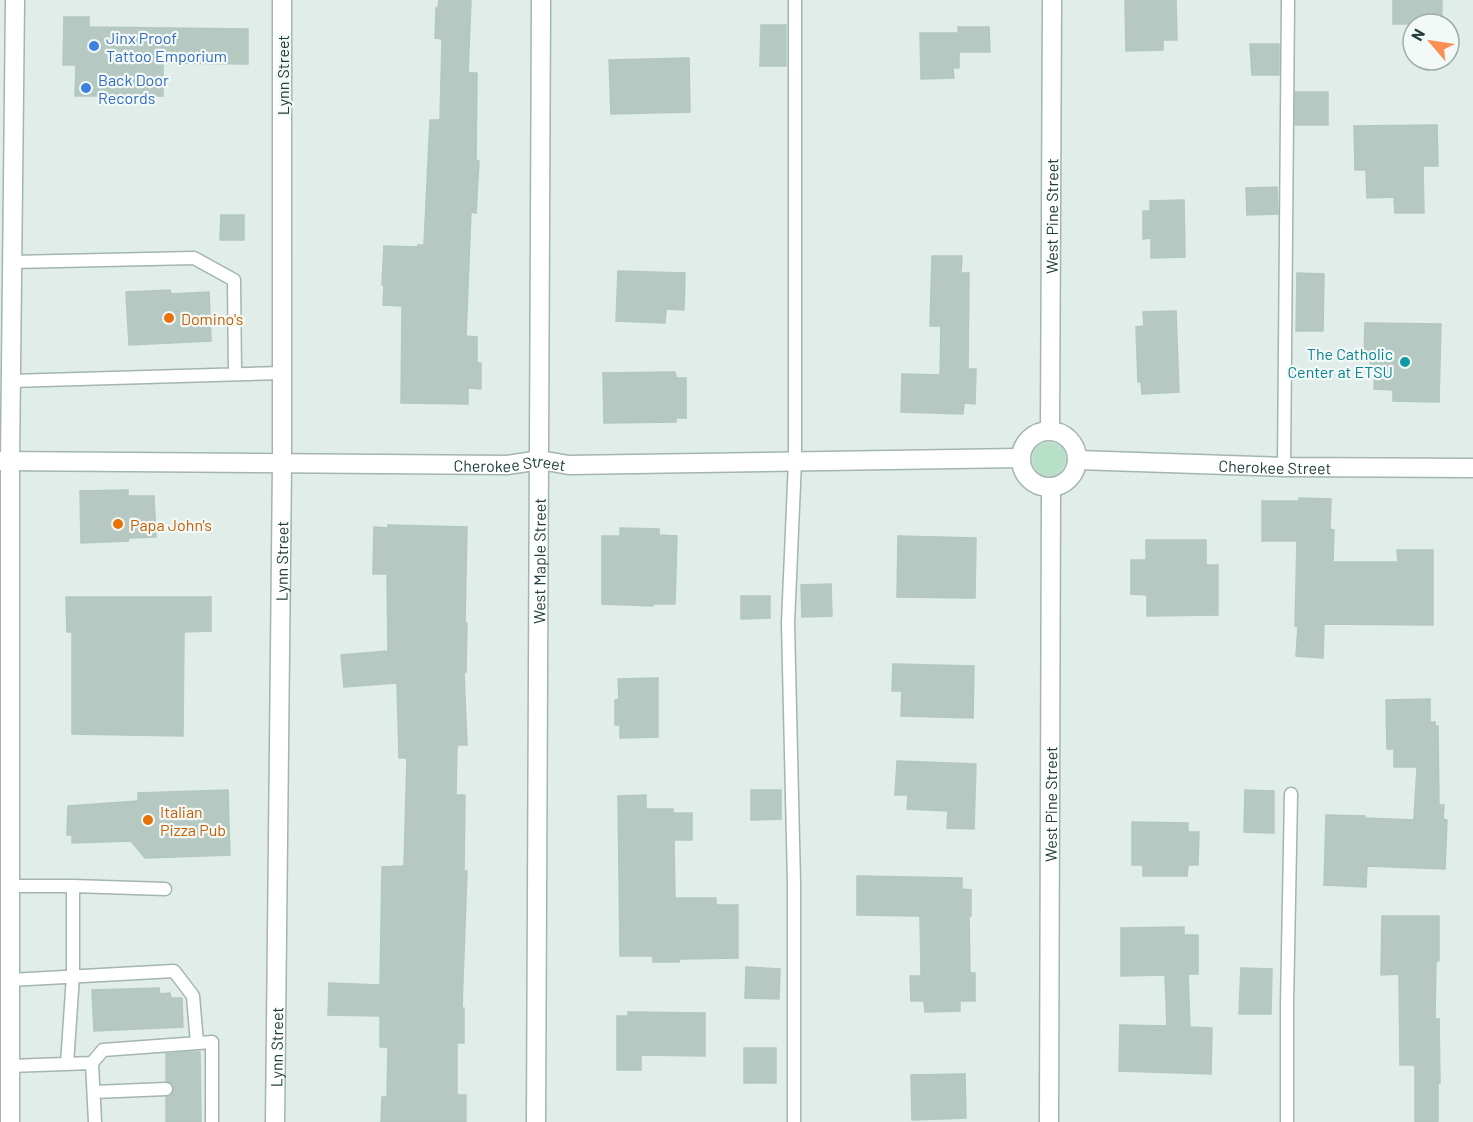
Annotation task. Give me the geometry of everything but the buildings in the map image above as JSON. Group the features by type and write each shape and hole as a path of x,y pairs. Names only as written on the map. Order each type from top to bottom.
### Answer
{"street":[{"path":"10,1122 10,980 4,936 9,886 5,842 5,461 11,381 15,0"},
{"name":"Lynn Street","path":"275,1122 282,463 282,0"},
{"name":"West Maple Street","path":"536,1122 541,0"},
{"name":"West Pine Street","path":"1050,430 1052,0"},
{"path":"1050,430 1059,432 1073,442 1077,460 1076,468 1066,481 1051,487 1041,486 1026,476 1021,467 1020,458 1026,441 1041,431 1050,430"},
{"name":"Cherokee Street","path":"5,461 507,465 540,460 569,465 1020,458"},
{"name":"Cherokee Street","path":"1077,460 1284,467 1473,468"},
{"name":"West Pine Street","path":"1049,1122 1051,487"}],"lane":[{"path":"794,1122 794,883 788,623 795,461 795,0"},
{"path":"1284,467 1288,0"},
{"path":"13,262 195,258 234,279 235,374"},
{"path":"11,381 282,373"},
{"path":"1287,1122 1291,794"},
{"path":"9,886 165,889"},
{"path":"67,1064 73,976 73,886"},
{"path":"10,980 174,971 193,996 197,1043"},
{"path":"95,1122 92,1063 103,1050 212,1042 206,1086 212,1122"},
{"path":"10,1066 92,1063"},
{"path":"94,1092 166,1089"}],"green space":[{"path":"1049,442 1061,447 1066,459 1061,471 1049,476 1037,471 1032,459 1037,447"}],"place":[{"name":"Jinx Proof Tattoo Emporium","path":"94,46"},
{"name":"Back Door Records","path":"86,88"},
{"name":"Domino's","path":"169,318"},
{"name":"The Catholic Center at ETSU","path":"1405,362"},
{"name":"Papa John's","path":"118,524"},
{"name":"Italian Pizza Pub","path":"148,820"}]}
